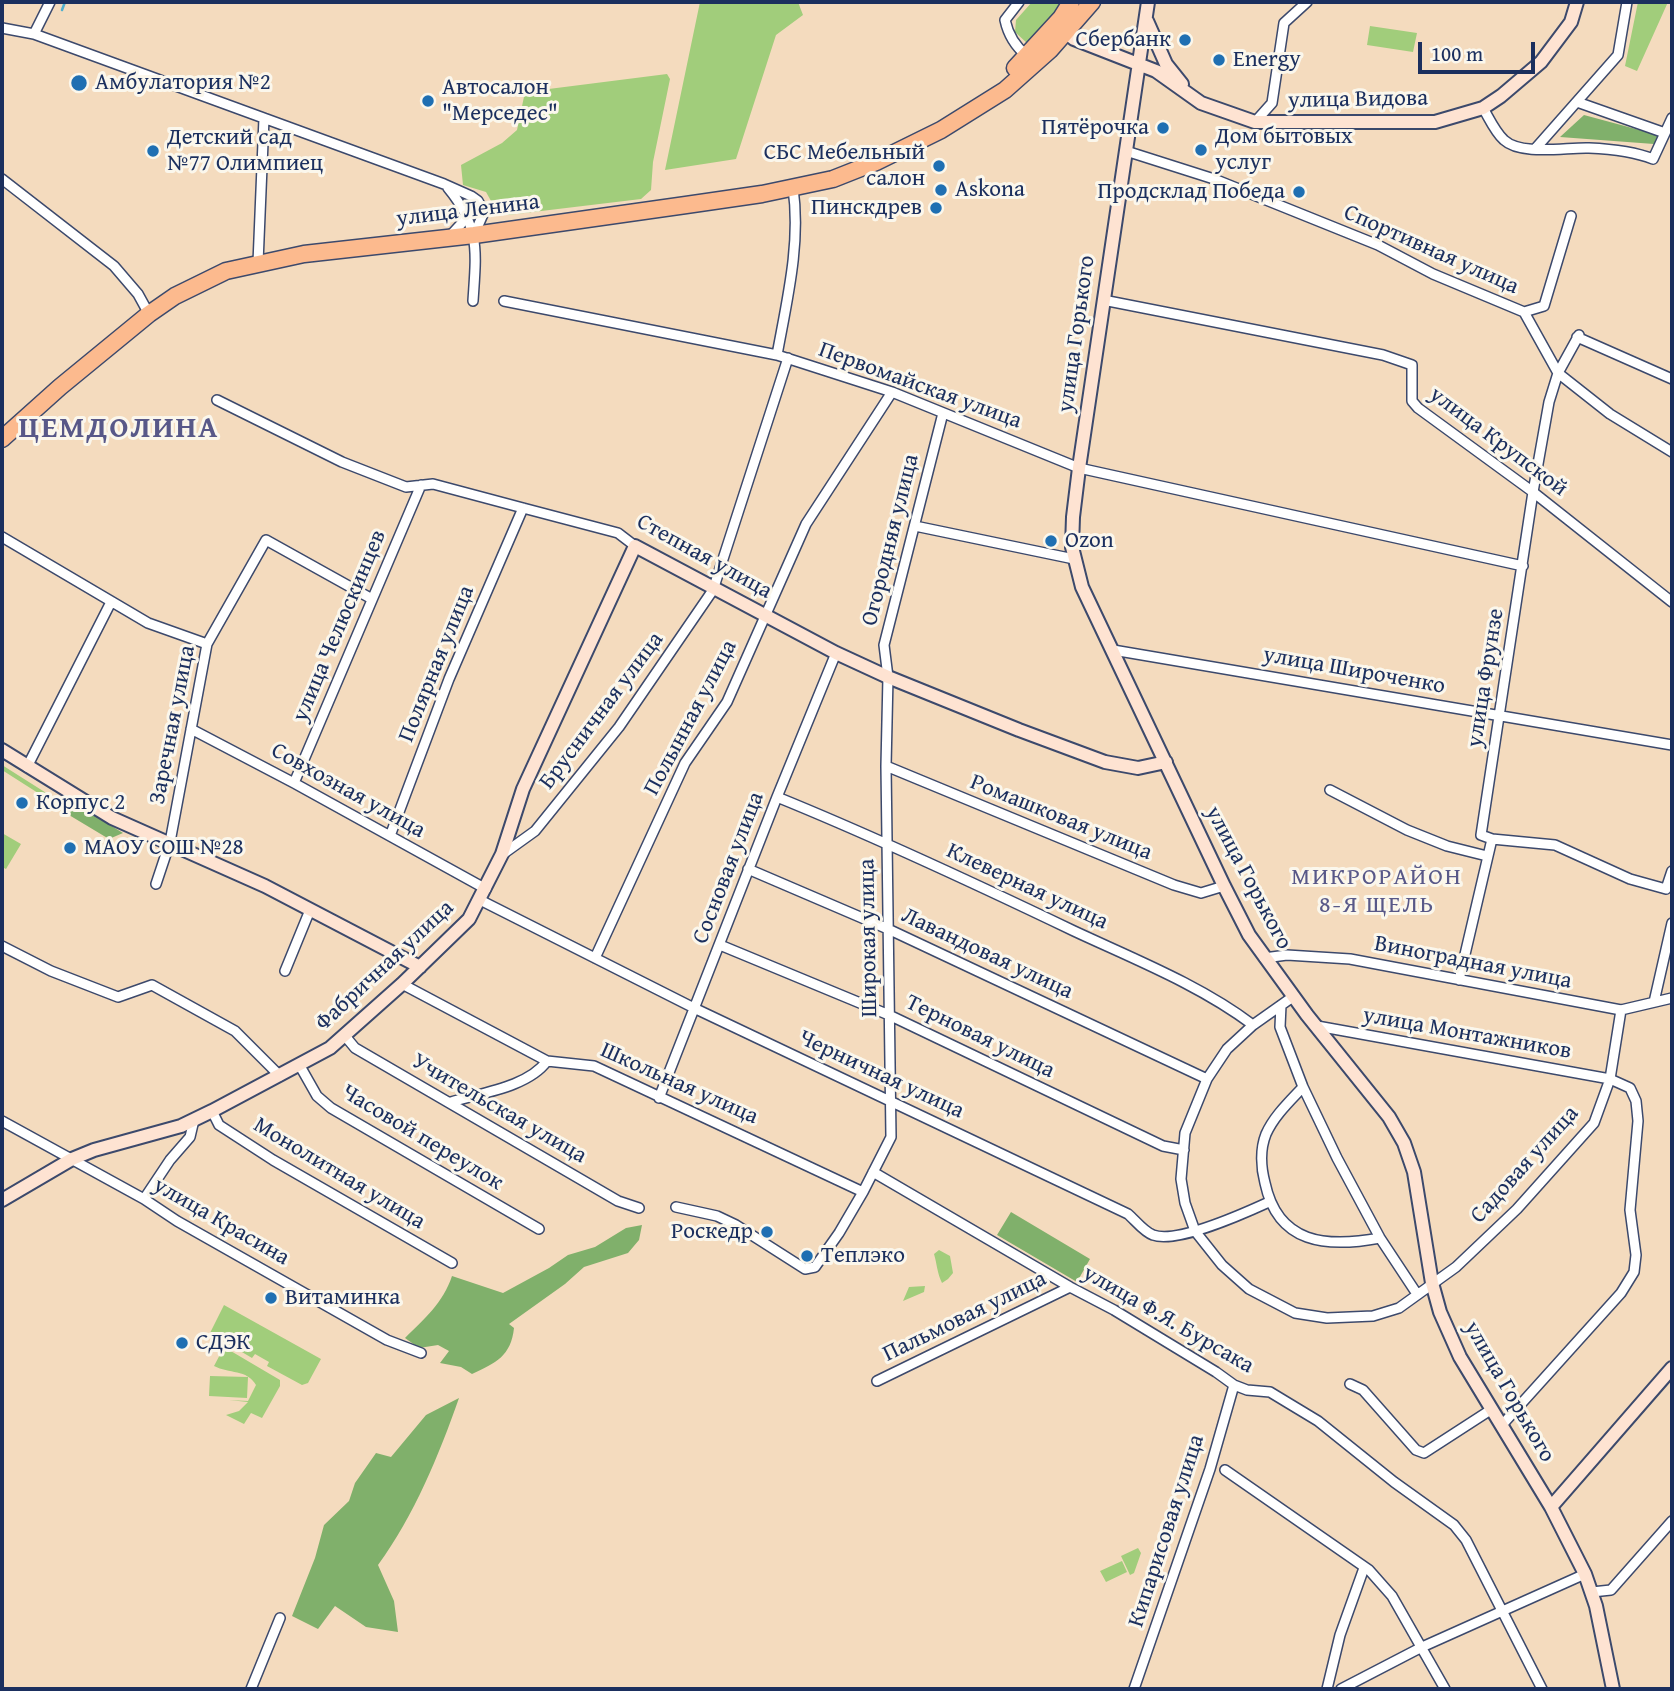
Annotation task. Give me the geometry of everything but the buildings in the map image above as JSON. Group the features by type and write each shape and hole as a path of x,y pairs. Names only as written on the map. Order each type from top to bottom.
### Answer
{"highway":[{"path":"980,106 1004,90 1050,50 1072,2"},
{"path":"980,106 1027,56 1092,2"},
{"name":"улица Ленина","path":"2,439 149,314 175,296 226,271 304,254 505,230 793,188 833,179 876,162 941,130 980,106"}],"street":[{"path":"34,34 50,2"},
{"path":"1019,2 1005,20 1016,46 1027,56"},
{"path":"1060,29 1077,2"},
{"path":"1139,61 1148,2"},
{"name":"улица Видова","path":"1255,122 1272,103 1284,23 1307,2"},
{"name":"улица Видова","path":"1139,61 1215,110 1255,122 1435,122 1483,108 1541,62 1571,22 1577,2"},
{"path":"1535,149 1618,55 1627,2"},
{"path":"1146,18 1166,64 1194,98"},
{"path":"2,28 34,34 444,184 478,201 484,212 505,230"},
{"path":"1060,29 1086,45 1139,61"},
{"path":"1060,29 1139,61"},
{"path":"1050,50 1068,44 1086,45"},
{"name":"улица Горького","path":"1139,61 1079,468 1073,517 1074,559 1083,587 1224,886 1250,935 1293,996 1389,1117 1404,1143 1414,1171 1432,1283 1440,1312 1460,1357 1551,1507 1585,1574 1592,1592 1613,1689"},
{"path":"1577,102 1665,133"},
{"path":"1483,108 1504,140 1515,146 1535,149 1588,148 1639,153 1653,159 1672,118"},
{"path":"258,262 264,118"},
{"name":"Спортивная улица","path":"1126,151 1214,179 1353,235 1405,257 1433,274 1524,312 1558,373 1610,414 1672,452"},
{"path":"2,179 114,266 138,295 149,314"},
{"path":"444,184 466,214 474,234 476,256 473,301"},
{"path":"777,355 795,243 796,207 793,188"},
{"path":"474,234 484,212"},
{"path":"449,237 461,225 466,214"},
{"path":"1524,312 1544,306 1571,216"},
{"name":"улица Крупской","path":"1103,300 1383,355 1412,365 1412,401 1418,408 1533,492 1672,602"},
{"name":"Первомайская улица","path":"504,301 788,358 892,392 1079,468 1523,566"},
{"name":"улица Фрунзе","path":"1492,839 1481,835 1533,492 1549,402 1558,373 1578,336 1672,379"},
{"name":"Брусничная улица","path":"507,850 535,831 619,727 713,590 788,358"},
{"name":"Полынная улица","path":"595,958 685,763 727,702 806,524 892,392"},
{"name":"Степная улица","path":"216,400 342,461 406,487 433,484 618,533 635,546 713,590 836,653 888,677 1105,762 1138,768 1166,762"},
{"name":"Огородняя улица","path":"888,677 884,645 943,413"},
{"name":"улица Челюскинцев","path":"294,783 421,485"},
{"name":"Полярная улица","path":"390,836 449,679 523,508"},
{"path":"915,526 1074,559"},
{"path":"2,537 148,623 207,644"},
{"name":"Заречная улица","path":"156,884 170,842 207,644 266,540 372,599"},
{"name":"Фабричная улица","path":"2,1200 72,1159 194,1120 330,1048 469,919 507,850 523,789 635,546"},
{"path":"27,766 111,603"},
{"name":"улица Широченко","path":"1113,650 1672,745"},
{"name":"Сосновая улица","path":"659,1098 836,653"},
{"name":"Широкая улица","path":"676,1207 718,1216 805,1269 816,1267 863,1192 891,1137 886,766 888,677"},
{"name":"Совхозная улица","path":"191,729 390,836 483,894"},
{"path":"2,750 112,818 149,836 170,842 420,967"},
{"name":"Ромашковая улица","path":"886,766 1174,885 1201,893 1224,886"},
{"path":"1330,790 1407,830 1447,846 1487,856"},
{"name":"Клеверная улица","path":"777,797 887,842 1168,975 1253,1025"},
{"path":"1459,980 1492,839 1555,845 1630,879 1666,889 1672,871"},
{"name":"Лавандовая улица","path":"748,869 888,929 1207,1079"},
{"name":"Черничная улица","path":"483,894 595,958 696,1009 1128,1214 1152,1235 1166,1237 1195,1231 1269,1202"},
{"path":"285,971 310,910"},
{"path":"1654,1002 1672,923"},
{"path":"2,946 51,971 118,997 152,985 235,1031 280,1076"},
{"name":"Терновая улица","path":"720,946 889,1015 1163,1146 1184,1150"},
{"name":"Виноградная улица","path":"1264,958 1287,955 1350,959 1621,1010 1672,998"},
{"name":"Школьная улица","path":"402,984 547,1061 594,1066 863,1192"},
{"path":"1195,1231 1185,1203 1181,1179 1185,1133 1207,1079 1227,1049 1253,1025 1293,996"},
{"path":"1281,1005 1280,1027 1303,1087 1380,1238 1417,1294"},
{"name":"Садовая улица","path":"1195,1231 1222,1265 1249,1289 1295,1313 1327,1318 1373,1316 1399,1308 1456,1267 1517,1209 1594,1123 1610,1079 1621,1010"},
{"name":"улица Монтажников","path":"1317,1027 1610,1079"},
{"name":"Учительская улица","path":"345,1036 355,1048 618,1201 639,1208"},
{"path":"451,1102 526,1079 539,1072 547,1061"},
{"name":"Часовой переулок","path":"300,1066 317,1096 331,1108 539,1229"},
{"path":"1502,1425 1620,1293 1634,1272 1636,1255 1630,1210 1638,1121 1636,1101 1630,1088 1610,1079"},
{"path":"1303,1087 1279,1113 1266,1135 1262,1154 1263,1177 1269,1202 1296,1233 1308,1239 1343,1243 1380,1238"},
{"name":"Монолитная улица","path":"212,1111 219,1125 273,1160 452,1263"},
{"path":"144,1199 170,1160 190,1137 194,1120"},
{"name":"улица Красина","path":"2,1121 144,1199 177,1221 387,1340 421,1353"},
{"name":"улица Ф.Я. Бурсака","path":"873,1172 1114,1310 1234,1385 1247,1390 1270,1392 1318,1421 1394,1482 1454,1525 1466,1540 1542,1689"},
{"name":"Пальмовая улица","path":"877,1381 1070,1287"},
{"path":"1551,1507 1672,1368"},
{"path":"1350,1384 1363,1390 1416,1450 1424,1453 1492,1409"},
{"name":"Кипарисовая улица","path":"1134,1689 1210,1469 1234,1385"},
{"path":"1224,1470 1364,1568 1392,1596 1445,1689"},
{"path":"1592,1592 1611,1590 1672,1521"},
{"path":"1327,1689 1340,1635 1364,1568"},
{"path":"1347,1688 1422,1647 1585,1574"},
{"path":"251,1689 280,1618"}],"green space":[{"path":"700,2 798,2 803,15 776,35 736,159 665,170"},
{"path":"1032,2 1064,2 1028,44 1015,32 1016,20"},
{"path":"1638,2 1668,2 1637,71 1625,66"},
{"path":"1370,26 1417,33 1413,52 1367,45"},
{"path":"667,74 670,79 653,162 651,190 641,199 508,215 495,208 486,192 463,185 461,165 502,143 517,130 525,92"},
{"path":"1584,115 1658,135 1654,144 1560,137"},
{"path":"2,765 51,796 49,800 2,770"},
{"path":"70,801 123,833 109,839 64,812"},
{"path":"2,833 21,844 6,869 2,867"},
{"path":"1011,1212 1090,1259 1077,1282 997,1235"},
{"path":"642,1225 639,1240 628,1253 584,1267 509,1324 514,1328 506,1352 481,1370 472,1374 461,1367 440,1363 449,1351 438,1345 419,1348 405,1338 438,1302 452,1276 503,1293 568,1255 595,1247 626,1228"},
{"path":"939,1250 950,1256 953,1273 942,1283 934,1254"},
{"path":"925,1286 924,1292 903,1301 909,1287"},
{"path":"224,1305 321,1359 308,1383 302,1385 267,1366 269,1362 255,1354 252,1358 210,1333"},
{"path":"224,1347 280,1380 280,1386 262,1418 251,1413 244,1424 226,1415 239,1411 248,1402 229,1400 248,1401 256,1385 248,1376 214,1366"},
{"path":"210,1376 248,1377 247,1398 209,1396"},
{"path":"459,1398 424,1484 403,1526 378,1565 394,1601 398,1632 366,1627 335,1606 318,1629 292,1616 315,1558 324,1525 349,1501 355,1483 376,1453 391,1457 426,1415"},
{"path":"1138,1548 1141,1553 1134,1573 1130,1575 1121,1556"},
{"path":"1122,1561 1127,1572 1106,1582 1100,1571"}],"waterway":[{"path":"62,10 65,2"}],"place":[{"name":"Сбербанк","path":"1185,40"},
{"name":"Energy","path":"1219,60"},
{"name":"Амбулатория №2","path":"79,83"},
{"name":"Автосалон \"Мерседес\"","path":"428,101"},
{"name":"Пятёрочка","path":"1163,128"},
{"name":"Дом бытовых услуг","path":"1201,150"},
{"name":"Детский сад №77 Олимпиец","path":"153,151"},
{"name":"СБС Мебельный салон","path":"939,166"},
{"name":"Askona","path":"941,190"},
{"name":"Продсклад Победа","path":"1299,192"},
{"name":"Пинскдрев","path":"936,208"},
{"name":"Ozon","path":"1051,541"},
{"name":"Корпус 2","path":"22,803"},
{"name":"МАОУ СОШ №28","path":"70,848"},
{"name":"Роскедр","path":"767,1232"},
{"name":"Теплэко","path":"807,1256"},
{"name":"Витаминка","path":"271,1298"},
{"name":"СДЭК","path":"182,1343"}],"district":[{"name":"ЦЕМДОЛИНА","path":"119,429"},
{"name":"МИКРОРАЙОН 8-Я ЩЕЛЬ","path":"1377,892"}]}
